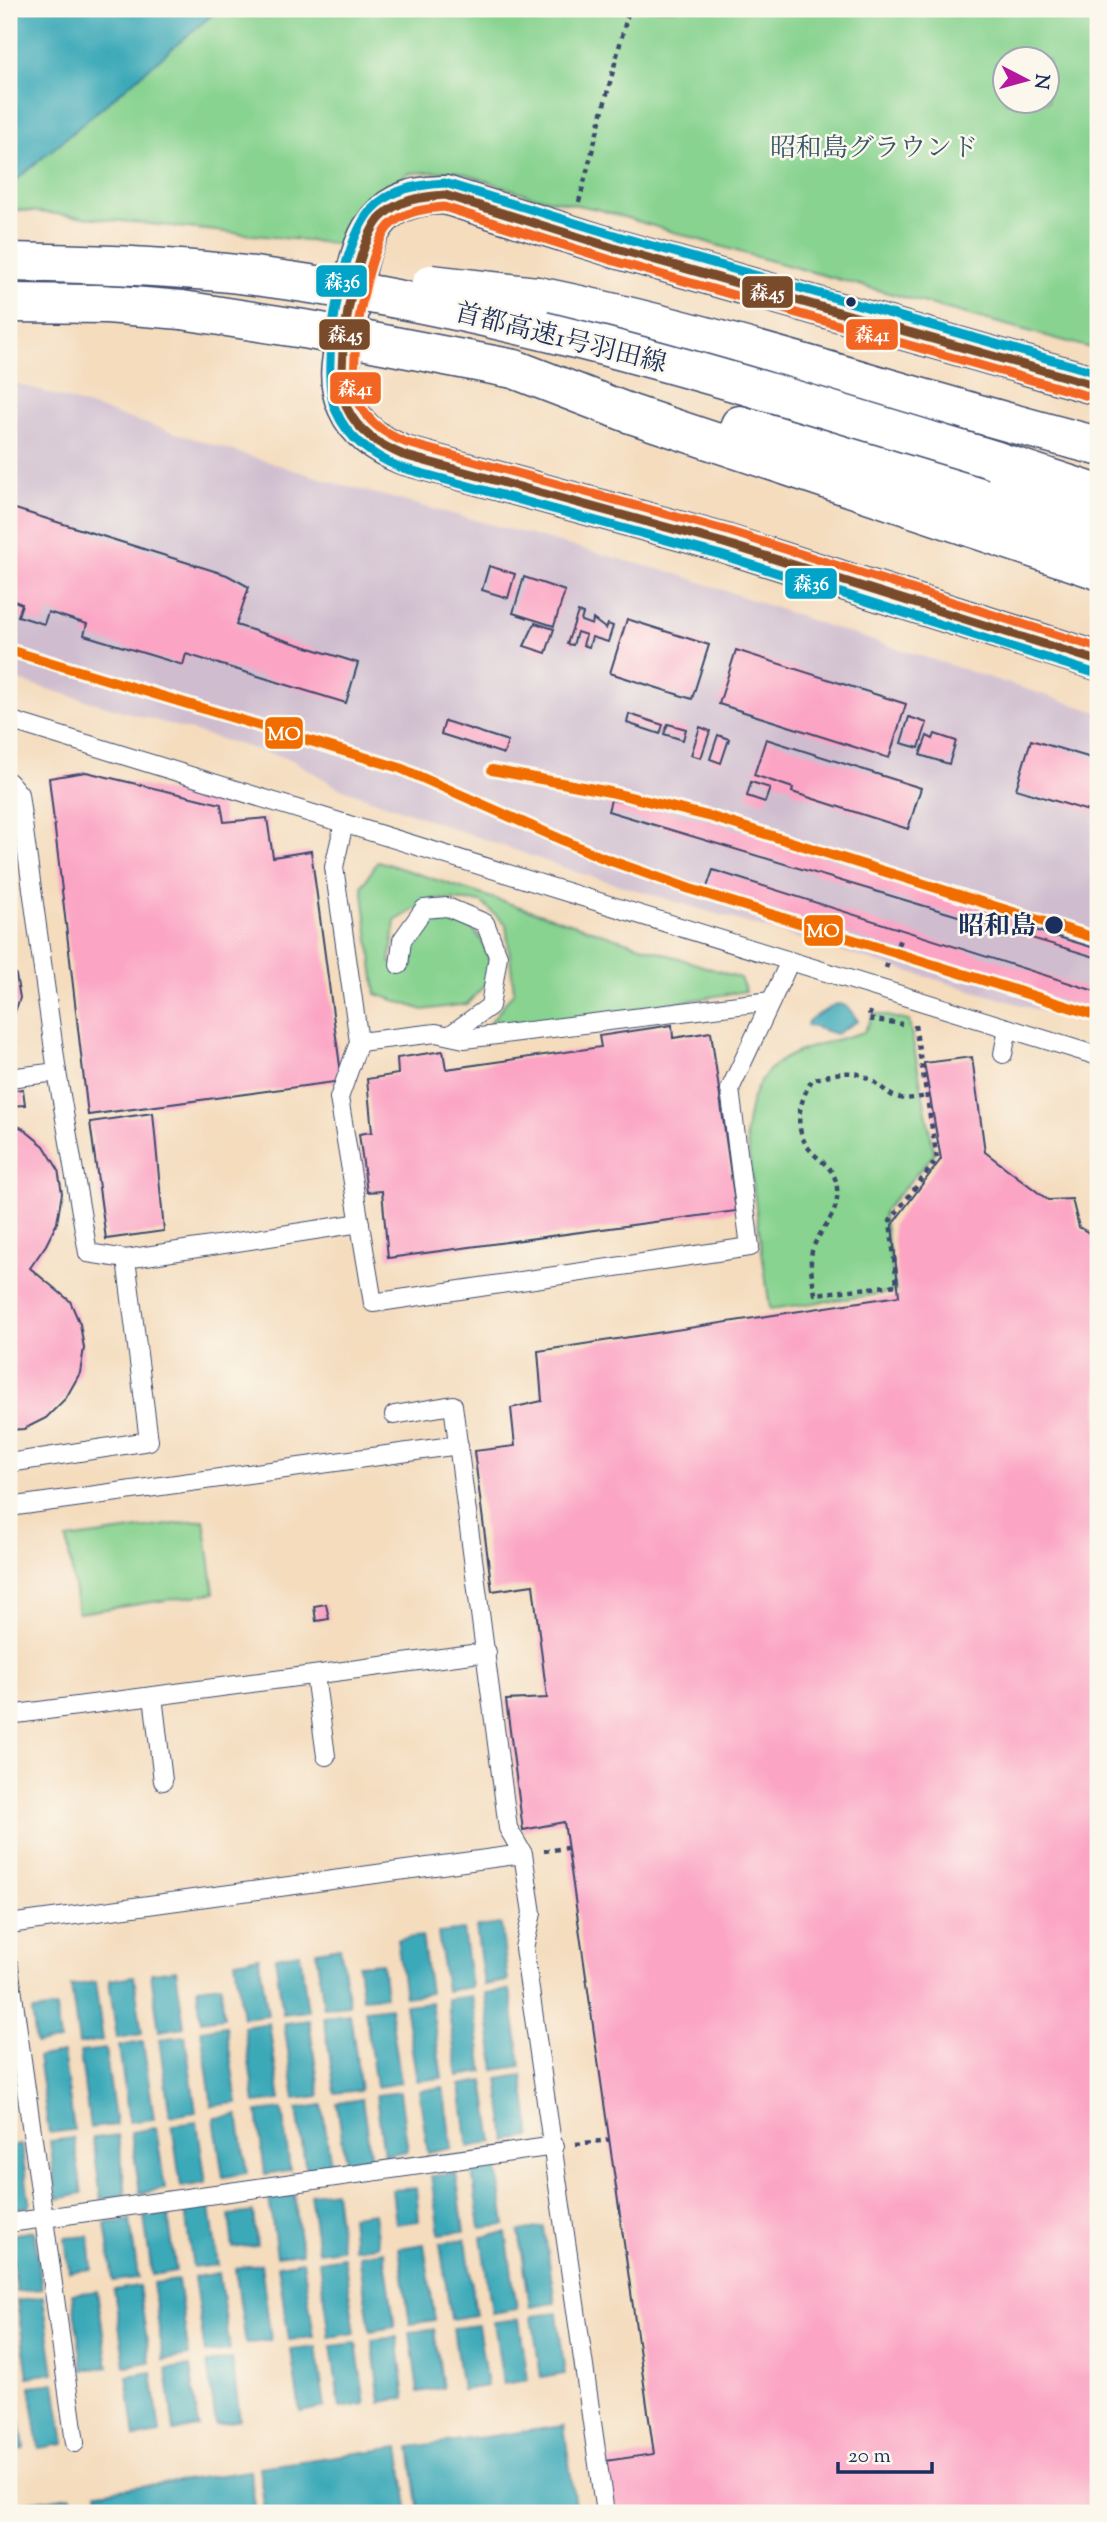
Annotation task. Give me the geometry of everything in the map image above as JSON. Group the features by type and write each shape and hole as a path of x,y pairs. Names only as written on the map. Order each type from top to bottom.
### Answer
{"main road":[{"path":"1098,386 445,195 410,198 378,219 367,235 359,256 340,373 346,405 362,430 380,444 403,455 724,542 1098,661"},
{"name":"首都高速1号羽田線","path":"9,262 165,268 261,277 463,312 636,355 982,456 1098,494"},
{"path":"261,277 447,285 537,296 604,309 1098,446"},
{"name":"首都高速1号羽田線","path":"9,303 107,304 182,310 310,330 514,369 726,421 982,494 1098,531"},
{"path":"514,369 631,414 1098,570"}],"lane":[{"path":"9,720 1098,1056"},
{"path":"9,782 19,794 57,1072 88,1253 127,1259 360,1223"},
{"path":"344,823 334,867 359,1042 339,1098 373,1303 750,1247 730,1089 790,961"},
{"path":"399,965 402,940 424,909 447,908 485,923 498,956 490,1006 450,1035"},
{"path":"359,1042 436,1033 464,1039 771,1001"},
{"path":"1003,1054 1008,1028"},
{"path":"9,1078 57,1072"},
{"path":"9,1463 149,1441 127,1259"},
{"path":"394,1415 453,1405 508,1828 523,1854 532,1913 524,1948 555,2146 605,2513"},
{"path":"9,1507 459,1445"},
{"path":"9,1715 487,1652"},
{"path":"315,1675 326,1756"},
{"path":"153,1696 163,1781"},
{"path":"9,1924 523,1854"},
{"path":"9,1966 75,2444"},
{"path":"9,2223 555,2146"}],"path":[{"path":"570,233 629,9"},
{"path":"886,969 895,941 904,945"},
{"path":"874,1007 868,1019 915,1026 937,1159 890,1221 897,1285 815,1294 812,1251 832,1220 838,1189 833,1168 807,1146 799,1121 802,1097 812,1080 838,1073 861,1074 884,1092 905,1100 926,1096"},
{"path":"555,2146 609,2140"}],"shaded area":[{"path":"9,381 336,483 680,575 833,628 1098,712 1098,1028 576,872 337,787 292,760 9,678"}],"green space":[{"name":"昭和島グラウンド","path":"204,9 1098,9 1098,350 753,256 597,209 532,196 457,171 408,173 366,205 339,244 9,209 9,165"},
{"path":"378,861 740,978 746,991 512,1030 487,1027 514,991 506,924 481,902 432,899 395,921 390,963 412,966 414,946 433,918 449,920 476,933 494,975 467,1004 423,1010 376,994 362,886"},
{"path":"874,1013 909,1021 934,1154 883,1212 896,1292 770,1309 746,1135 750,1108 768,1071 782,1060 799,1051 864,1032"},
{"path":"204,1520 214,1593 78,1613 67,1539"}],"water":[{"path":"9,9 219,9 9,186"},
{"path":"840,1004 848,1007 858,1021 836,1034 807,1025 808,1021"},
{"path":"501,1924 508,1981 484,1985 476,1927"},
{"path":"463,1930 471,1987 446,1991 438,1933"},
{"path":"422,1936 430,1993 405,1997 397,1939"},
{"path":"340,1947 349,2005 324,2008 316,1951"},
{"path":"300,1953 308,2011 283,2014 275,1957"},
{"path":"259,1957 268,2015 243,2018 235,1961"},
{"path":"382,1963 386,1996 362,1998 358,1965"},
{"path":"176,1970 184,2027 159,2031 151,1973"},
{"path":"134,1976 142,2034 117,2038 109,1980"},
{"path":"95,1982 103,2040 79,2044 71,1986"},
{"path":"221,1985 224,2018 201,2021 197,1988"},
{"path":"510,1990 521,2066 495,2070 485,1993"},
{"path":"472,1996 483,2072 458,2076 447,1999"},
{"path":"431,2002 442,2078 417,2081 405,2005"},
{"path":"390,2007 401,2083 376,2087 365,2010"},
{"path":"56,2008 60,2041 36,2044 32,2011"},
{"path":"350,2014 361,2090 335,2093 324,2017"},
{"path":"309,2020 320,2096 295,2099 284,2023"},
{"path":"269,2023 280,2100 255,2103 244,2027"},
{"path":"226,2026 237,2103 212,2106 201,2030"},
{"path":"185,2036 196,2112 170,2116 159,2039"},
{"path":"143,2042 154,2119 129,2122 119,2046"},
{"path":"105,2049 116,2125 90,2128 80,2052"},
{"path":"63,2053 74,2130 49,2133 38,2057"},
{"path":"522,2075 531,2137 506,2141 498,2079"},
{"path":"484,2081 493,2142 468,2147 460,2085"},
{"path":"443,2087 452,2148 428,2153 419,2091"},
{"path":"400,2092 408,2151 384,2155 376,2095"},
{"path":"362,2099 371,2160 346,2165 337,2103"},
{"path":"322,2105 331,2166 306,2171 297,2109"},
{"path":"282,2109 290,2170 265,2174 257,2112"},
{"path":"238,2115 247,2173 223,2177 214,2118"},
{"path":"197,2122 206,2183 181,2187 172,2125"},
{"path":"156,2128 165,2189 140,2193 131,2132"},
{"path":"118,2135 126,2195 101,2199 93,2138"},
{"path":"74,2138 82,2194 57,2199 50,2141"},
{"path":"21,2145 30,2206 9,2210 9,2147"},
{"path":"497,2167 505,2225 480,2228 472,2171"},
{"path":"456,2173 464,2231 439,2234 431,2176"},
{"path":"416,2188 419,2221 396,2224 392,2190"},
{"path":"335,2191 342,2249 318,2252 310,2194"},
{"path":"294,2195 302,2253 277,2256 269,2198"},
{"path":"210,2207 218,2265 193,2268 185,2211"},
{"path":"253,2212 257,2245 233,2248 229,2215"},
{"path":"374,2213 378,2246 354,2249 351,2216"},
{"path":"168,2214 176,2271 152,2275 144,2217"},
{"path":"130,2220 138,2278 113,2281 105,2223"},
{"path":"544,2227 555,2303 530,2307 519,2231"},
{"path":"34,2231 42,2289 17,2292 9,2235"},
{"path":"506,2233 517,2309 492,2313 481,2237"},
{"path":"89,2236 92,2269 69,2272 65,2238"},
{"path":"466,2239 476,2315 451,2319 440,2243"},
{"path":"424,2244 435,2320 410,2324 399,2248"},
{"path":"384,2251 395,2327 370,2331 359,2255"},
{"path":"344,2257 355,2333 329,2337 319,2261"},
{"path":"303,2261 314,2337 289,2340 278,2265"},
{"path":"261,2264 271,2340 246,2344 235,2268"},
{"path":"219,2273 230,2350 205,2353 194,2277"},
{"path":"178,2280 189,2356 163,2360 153,2283"},
{"path":"139,2286 150,2362 125,2366 114,2290"},
{"path":"97,2291 108,2367 83,2370 72,2294"},
{"path":"43,2297 54,2373 28,2377 17,2301"},
{"path":"557,2313 565,2374 541,2378 532,2316"},
{"path":"519,2319 528,2380 503,2384 494,2322"},
{"path":"478,2325 487,2386 462,2390 453,2328"},
{"path":"434,2329 443,2388 418,2392 410,2332"},
{"path":"397,2337 405,2398 380,2402 372,2340"},
{"path":"356,2343 365,2404 340,2408 331,2346"},
{"path":"316,2347 325,2407 300,2412 291,2350"},
{"path":"232,2359 240,2420 216,2425 207,2363"},
{"path":"190,2366 199,2427 174,2431 166,2369"},
{"path":"152,2372 160,2433 135,2437 127,2376"},
{"path":"55,2383 64,2444 39,2448 30,2386"},
{"path":"15,2388 24,2449 9,2451 9,2389"},
{"path":"564,2426 576,2513 419,2513 410,2447"},
{"path":"399,2447 409,2513 265,2513 259,2467"},
{"path":"250,2471 256,2513 100,2513 97,2492"},
{"path":"72,2496 75,2513 9,2513 9,2505"}],"building":[{"path":"9,507 227,575 249,587 236,625 358,663 346,703 186,654 183,665 84,635 87,624 48,612 44,624 18,616 22,604 9,599"},
{"path":"489,566 515,574 508,598 482,590"},
{"path":"524,577 565,591 554,626 513,613"},
{"path":"578,612 583,614 581,621 592,625 593,619 606,629 608,624 613,626 608,642 592,637 589,647 583,645 586,635 577,632 573,645 567,644"},
{"path":"627,619 709,645 692,699 610,673"},
{"path":"535,623 554,629 546,653 524,646"},
{"path":"736,650 906,704 889,758 719,704"},
{"path":"629,714 663,725 660,734 627,723"},
{"path":"909,717 927,723 919,748 901,743"},
{"path":"445,721 508,741 504,754 441,734"},
{"path":"668,724 686,729 683,740 664,734"},
{"path":"700,727 710,731 701,758 691,755"},
{"path":"935,734 956,741 949,764 920,755 927,736 933,739"},
{"path":"718,735 729,739 721,763 710,759"},
{"path":"766,739 921,788 908,829 792,792 793,788 754,775"},
{"path":"1031,740 1098,760 1098,814 1016,789"},
{"path":"86,772 221,804 224,822 267,818 273,857 311,851 342,1081 88,1115 49,778"},
{"path":"751,782 770,788 765,802 747,796"},
{"name":"昭和島","path":"611,800 703,819 1038,923 1035,930 1098,949 1098,958 608,811"},
{"name":"昭和島","path":"713,870 1098,992 1098,1012 706,890"},
{"path":"9,961 16,975 20,998 9,1028"},
{"path":"672,1025 673,1038 711,1032 736,1211 388,1258 382,1191 367,1192 359,1134 372,1132 367,1079 398,1074 397,1058 443,1051 446,1069 601,1047 599,1036"},
{"path":"972,1057 985,1152 1048,1200 1072,1199 1079,1227 1096,1237 1098,1248 1098,2513 612,2513 605,2461 654,2454 564,1822 523,1830 506,1700 547,1698 533,1585 492,1591 474,1451 515,1446 511,1408 542,1401 538,1351 899,1296 892,1225 941,1159 924,1063"},
{"path":"23,1089 25,1105 9,1106 9,1091"},
{"path":"153,1113 164,1231 106,1239 90,1122"},
{"path":"9,1123 22,1128 44,1146 58,1169 62,1193 57,1223 30,1268 70,1301 80,1324 84,1348 80,1373 66,1398 46,1418 24,1429 9,1430"},
{"path":"326,1604 329,1619 316,1621 314,1606"}],"transit line":[{"name":"森36","path":"1094,673 721,555 399,467 370,451 347,430 336,411 331,392 330,368 342,277 360,226 371,210 396,192 445,183 621,237 1098,373"},
{"name":"森45","path":"1098,386 617,249 445,195 419,198 395,206 381,217 371,232 354,280 342,367 347,408 357,424 370,437 403,455 724,543 1098,661"},
{"name":"森41","path":"1095,398 614,261 444,207 408,214 389,226 373,260 356,340 355,388 359,403 367,417 379,428 407,443 728,531 1098,648"},
{"name":"MO","path":"9,650 400,768 603,858 690,889 1098,1016"},
{"name":"MO","path":"492,770 610,792 712,817 1098,939"}],"place":[{"name":"昭和島","path":"1054,925"}]}
